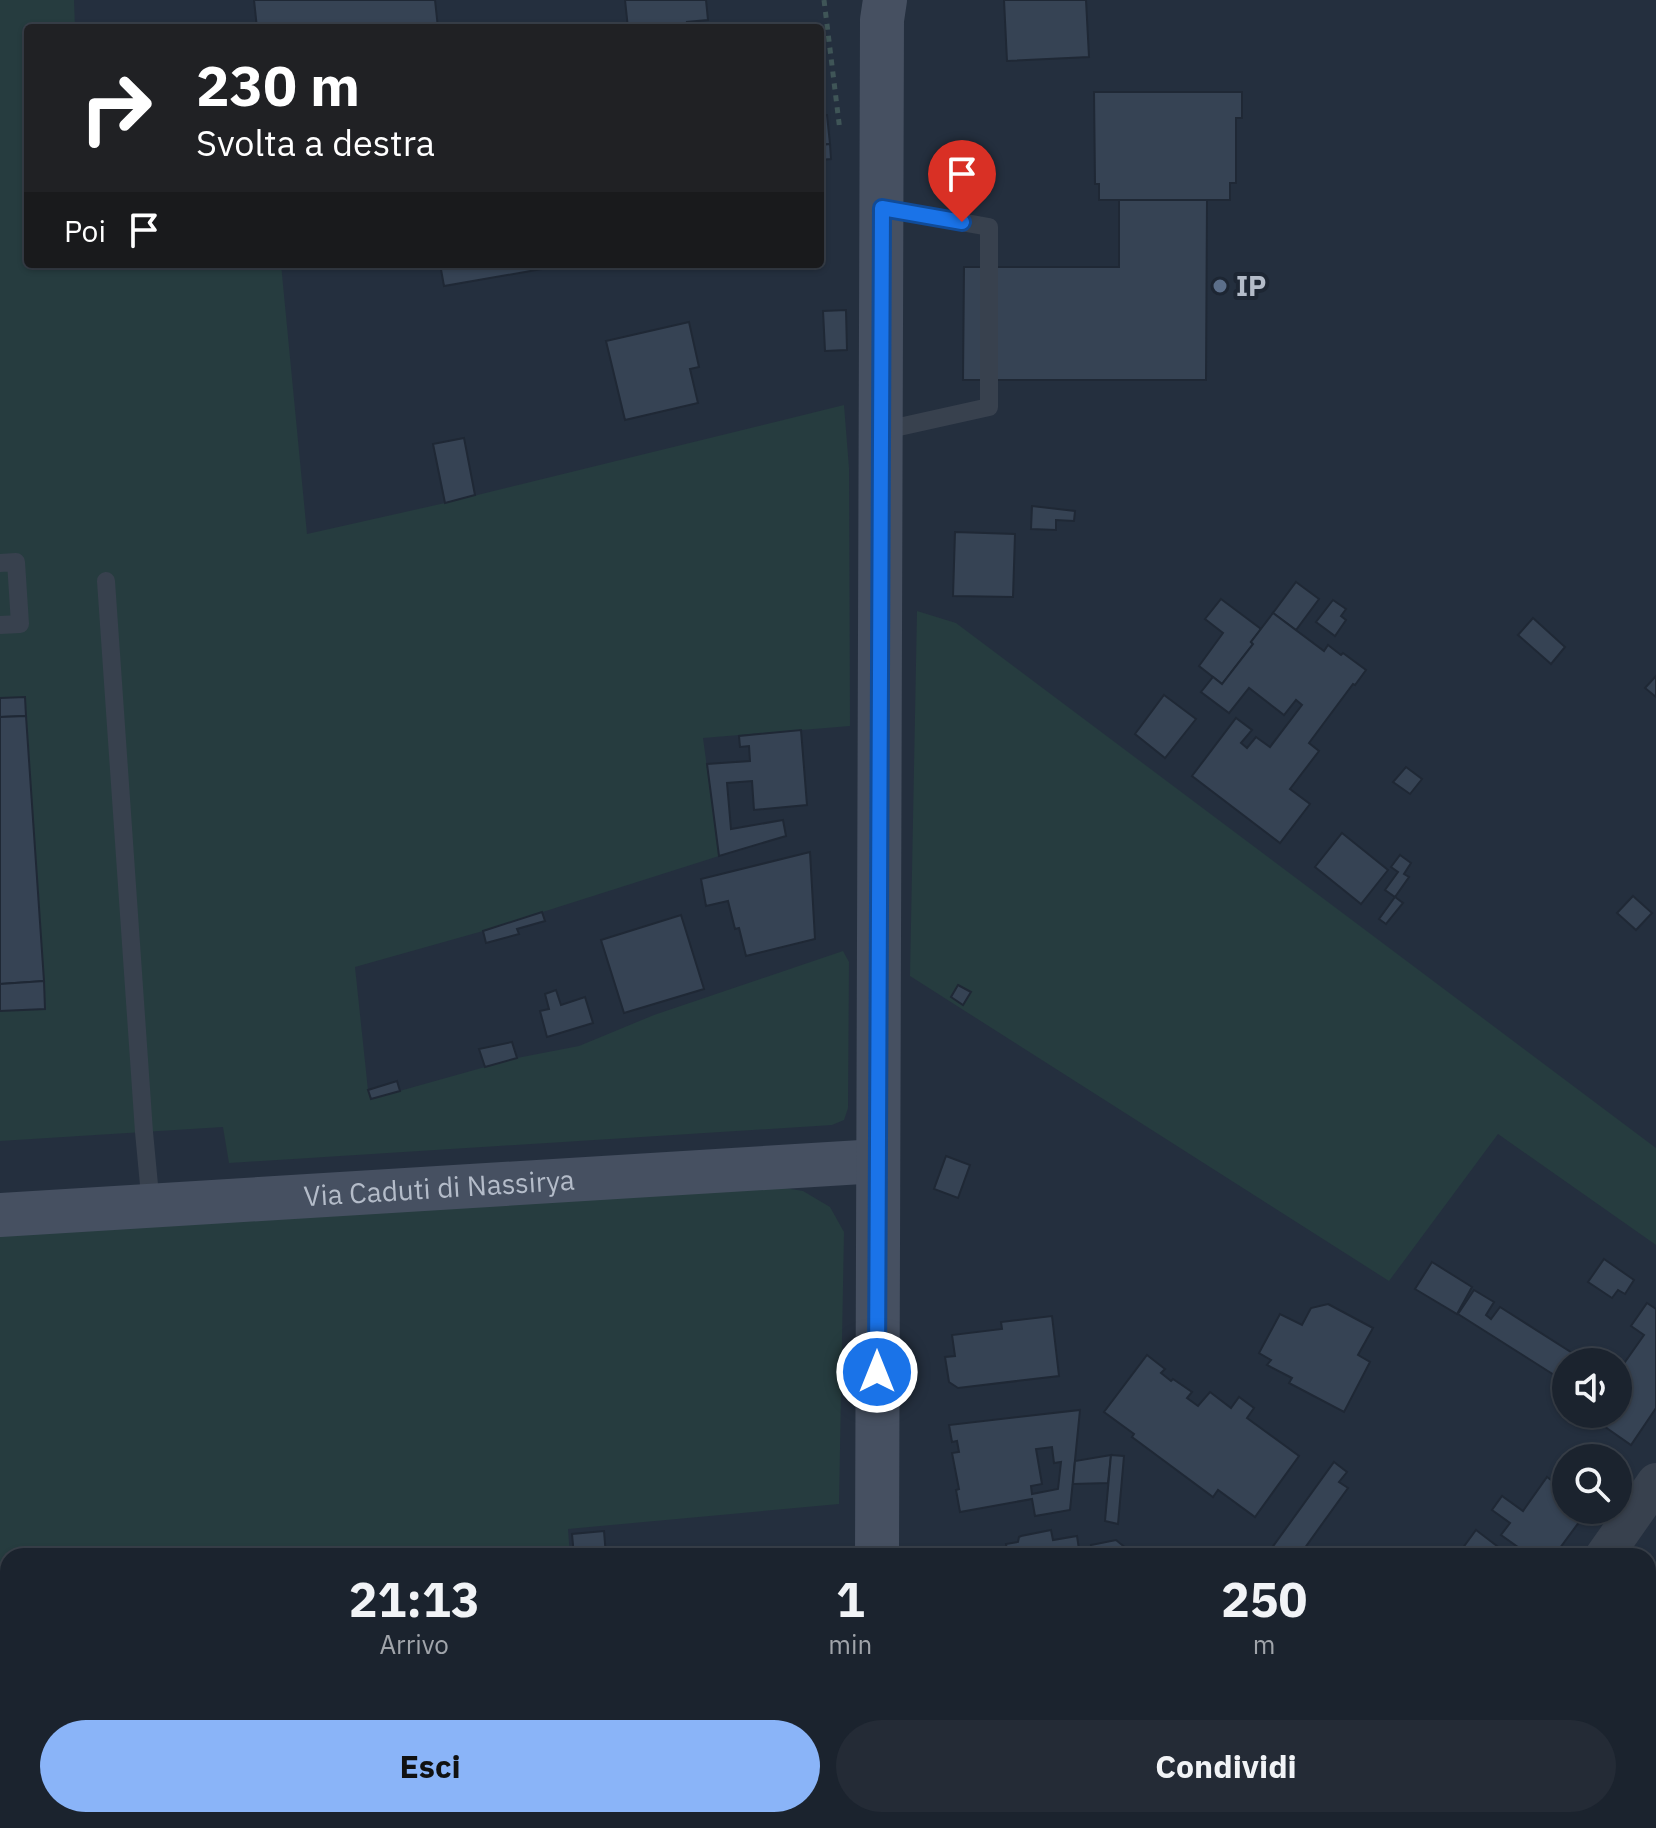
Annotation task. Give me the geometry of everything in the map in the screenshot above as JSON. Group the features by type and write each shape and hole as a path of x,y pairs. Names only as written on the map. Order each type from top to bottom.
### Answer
{"main road":[{"path":"877,1548 881,7"},
{"name":"Via Caduti di Nassirya","path":"0,1215 878,1161"}],"street":[{"path":"1610,1548 1656,1482"}],"lane":[{"path":"881,431 989,407 989,227 882,208"},
{"path":"0,563 16,562 20,624 0,625"},
{"path":"106,581 151,1206"}],"path":[{"path":"824,0 841,142"}],"green space":[{"path":"0,0 74,0 75,24 24,24 24,268 281,268 307,534 844,405 849,468 850,726 703,738 719,856 483,931 355,967 371,1099 517,1058 579,1046 654,1015 843,951 849,962 848,1108 844,1120 832,1125 229,1163 223,1127 0,1141"},
{"path":"917,611 956,623 1656,1148 1656,1245 1498,1134 1389,1281 910,976"},
{"path":"761,1184 803,1191 830,1207 844,1232 839,1504 568,1529 569,1548 0,1548 0,1236"}],"building":[{"path":"254,0 435,0 438,24 257,24"},
{"path":"625,0 706,0 708,20 687,24 628,24"},
{"path":"1004,0 1086,0 1089,57 1007,61"},
{"path":"1094,92 1242,92 1242,118 1236,118 1236,183 1230,183 1230,200 1099,200 1099,184 1095,184"},
{"path":"824,115 827,115 830,144 824,145"},
{"path":"830,144 831,159 824,160 824,145"},
{"path":"1119,200 1207,200 1206,380 963,380 964,267 1119,267"},
{"path":"441,268 542,269 444,286"},
{"path":"846,310 847,350 825,351 823,311"},
{"path":"689,322 699,367 690,369 698,403 625,420 606,341"},
{"path":"464,438 475,495 445,503 433,444"},
{"path":"1032,506 1075,511 1074,521 1056,520 1056,530 1031,529"},
{"path":"955,532 1015,534 1013,597 953,596"},
{"path":"1296,582 1319,599 1296,630 1273,613"},
{"path":"1221,599 1261,629 1222,684 1199,666 1223,633 1205,619"},
{"path":"1333,600 1346,609 1341,616 1346,620 1335,636 1316,622"},
{"path":"1273,613 1324,651 1328,645 1366,670 1309,743 1319,751 1290,789 1310,804 1280,843 1192,776 1236,718 1252,730 1241,743 1247,748 1256,737 1270,747 1302,705 1296,700 1284,715 1249,688 1229,713 1201,692 1213,677 1222,684"},
{"path":"1533,618 1565,647 1551,664 1518,635"},
{"path":"1656,676 1656,697 1645,688"},
{"path":"1164,695 1196,719 1165,758 1135,734"},
{"path":"25,697 26,716 0,717 0,698"},
{"path":"26,716 44,981 0,984 0,717"},
{"path":"801,730 807,805 754,810 752,781 727,783 731,829 783,820 786,836 719,856 707,764 750,761 749,746 740,747 739,736"},
{"path":"1406,767 1422,779 1410,794 1393,782"},
{"path":"1342,833 1388,870 1361,904 1315,867"},
{"path":"810,852 815,939 746,956 728,901 706,906 701,879"},
{"path":"1400,855 1411,863 1404,874 1409,877 1395,897 1385,890 1398,872 1391,867"},
{"path":"1633,896 1652,913 1636,930 1617,913"},
{"path":"1395,897 1403,903 1386,924 1379,919"},
{"path":"542,912 545,921 517,929 519,934 486,943 483,931"},
{"path":"681,915 704,989 624,1013 601,940"},
{"path":"44,981 45,1009 0,1011 0,984"},
{"path":"958,985 971,992 963,1005 951,997"},
{"path":"556,990 561,1005 585,997 593,1023 547,1037 540,1011 549,1009 545,994"},
{"path":"512,1042 517,1058 485,1067 479,1049"},
{"path":"397,1081 400,1091 371,1099 368,1090"},
{"path":"946,1156 970,1165 958,1198 934,1189"},
{"path":"1604,1259 1634,1280 1625,1294 1618,1290 1612,1298 1588,1282"},
{"path":"1432,1262 1472,1287 1457,1314 1415,1289"},
{"path":"1474,1290 1494,1302 1486,1315 1491,1319 1500,1307 1564,1348 1552,1348 1552,1374 1458,1314"},
{"path":"1647,1303 1656,1309 1656,1408 1630,1444 1607,1428 1632,1428 1632,1352 1644,1335 1631,1326"},
{"path":"1328,1304 1373,1328 1358,1355 1370,1362 1344,1412 1289,1383 1292,1378 1267,1365 1271,1360 1259,1353 1280,1314 1302,1325 1311,1308"},
{"path":"1052,1316 1059,1376 958,1388 949,1382 945,1357 955,1356 952,1335 1002,1329 1001,1322"},
{"path":"1147,1355 1165,1369 1161,1373 1192,1392 1187,1398 1198,1406 1210,1392 1231,1408 1239,1397 1254,1408 1247,1418 1299,1456 1255,1517 1218,1490 1213,1497 1132,1437 1134,1434 1104,1412"},
{"path":"1080,1410 1070,1510 1035,1516 1032,1499 960,1512 952,1453 959,1452 957,1441 952,1442 949,1425","holes":["1052,1447 1054,1463 1061,1462 1058,1489 1032,1494 1031,1486 1042,1484 1036,1449"]},
{"path":"1111,1455 1108,1483 1073,1484 1075,1461"},
{"path":"1111,1455 1124,1456 1118,1524 1105,1521"},
{"path":"1334,1462 1347,1472 1339,1482 1348,1488 1305,1548 1272,1548"},
{"path":"1547,1477 1552,1481 1552,1524 1578,1524 1560,1548 1519,1548 1501,1535 1510,1523 1492,1510 1502,1496 1523,1511"},
{"path":"1051,1530 1053,1540 1077,1536 1079,1548 1007,1548 1006,1544 1018,1542 1021,1536"},
{"path":"1476,1530 1500,1548 1463,1548"},
{"path":"604,1531 605,1548 573,1548 572,1534"},
{"path":"1116,1540 1126,1548 1091,1548 1091,1545"}],"place":[{"name":"IP","path":"1220,286"}],"route":[{"path":"877,1372 882,208 962,222"}]}
